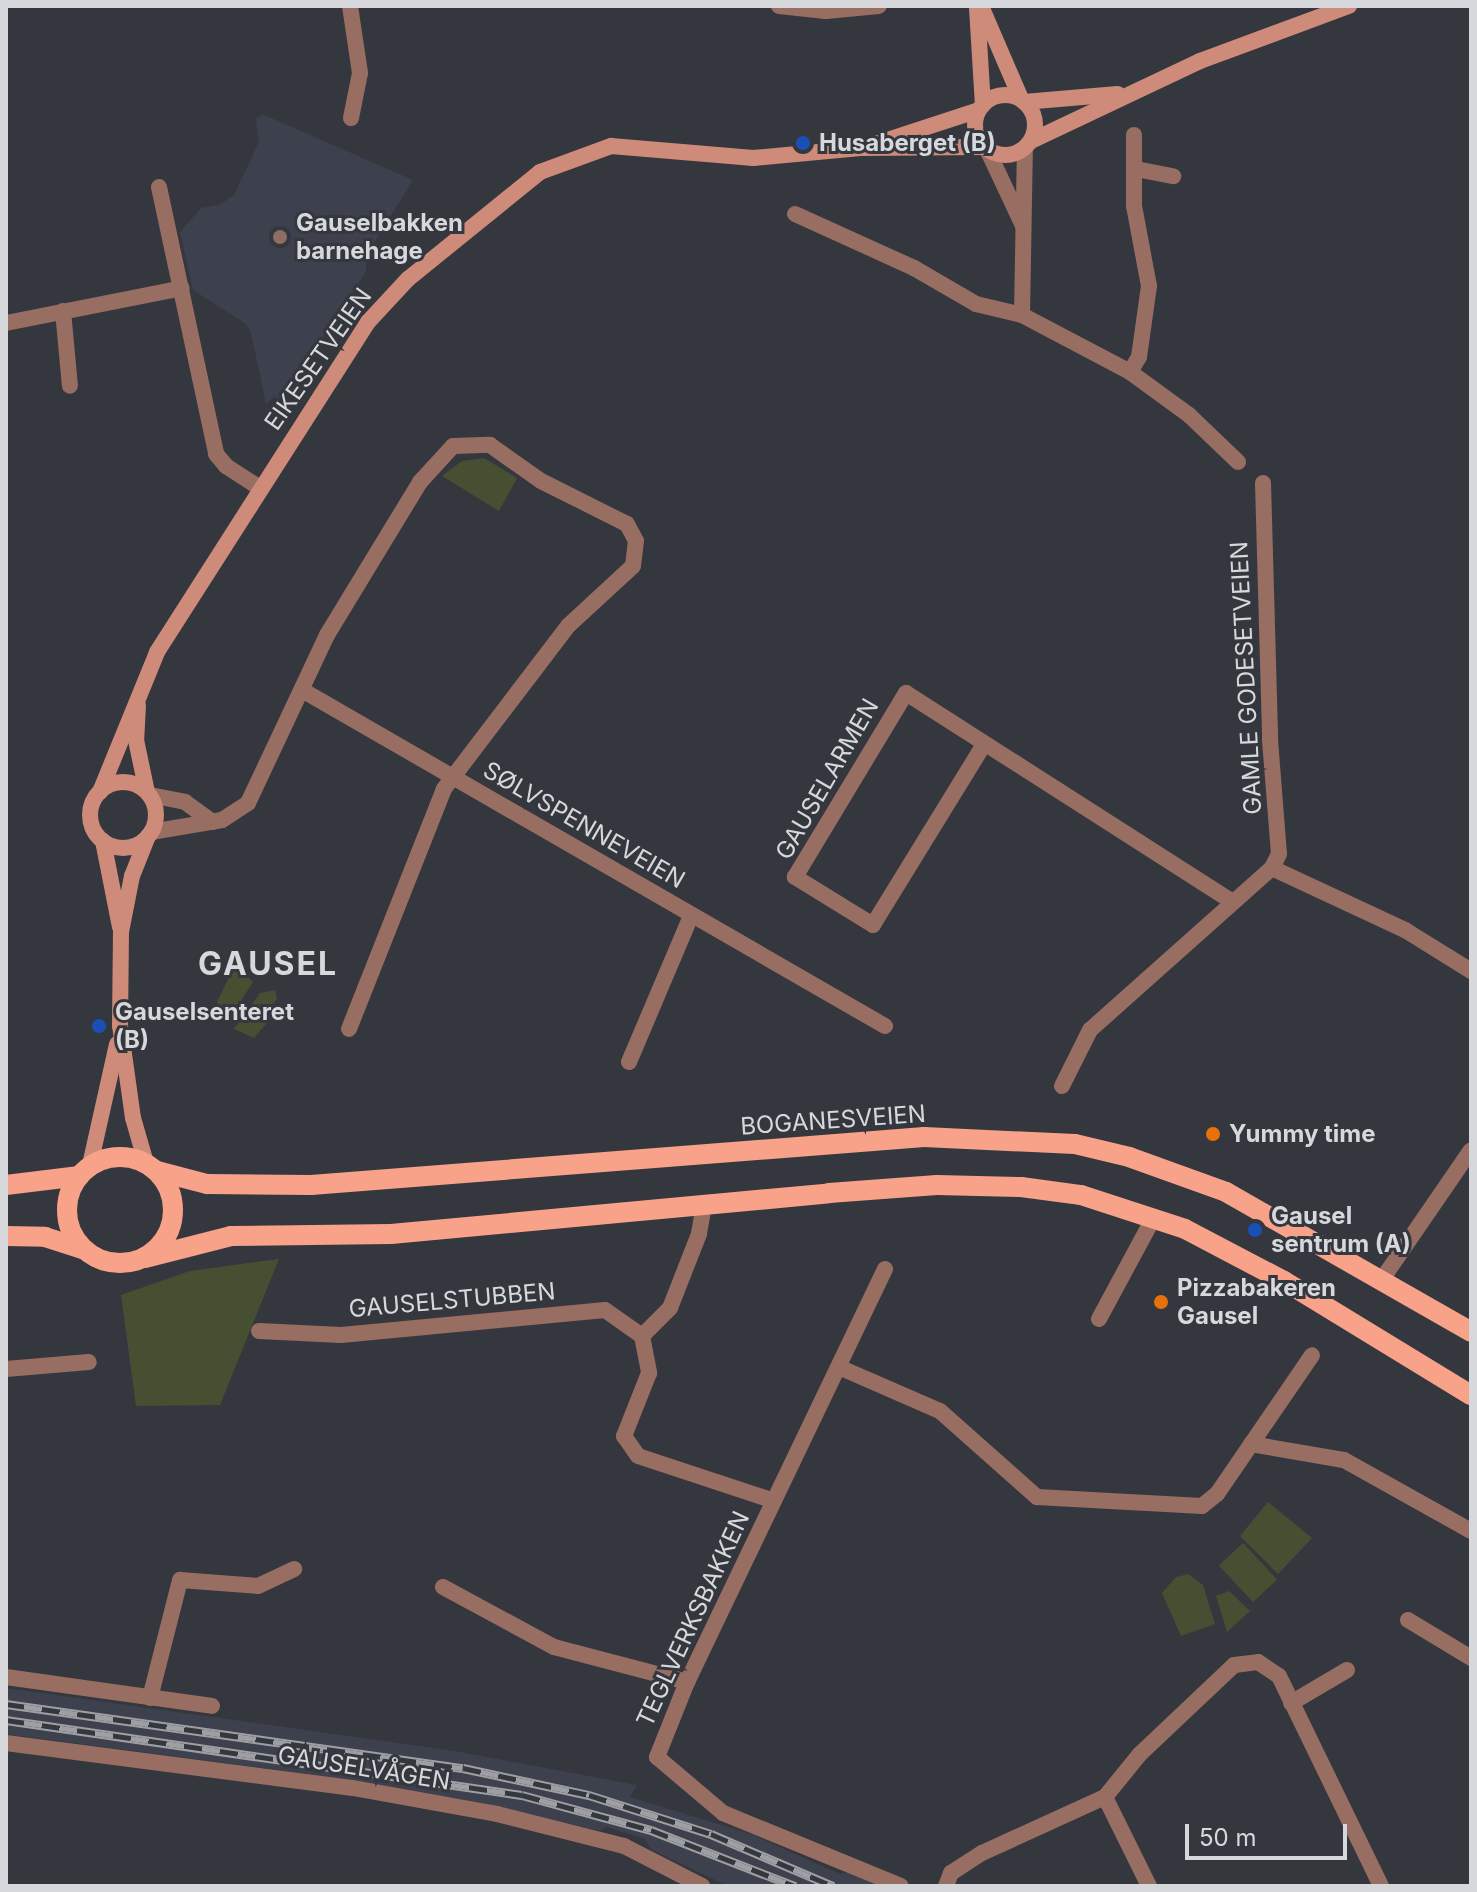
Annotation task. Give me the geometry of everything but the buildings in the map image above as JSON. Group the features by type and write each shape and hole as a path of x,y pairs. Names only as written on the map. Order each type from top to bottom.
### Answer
{"main road":[{"path":"979,6 1022,100 1033,113 1028,145"},
{"path":"979,6 981,108 975,123 986,148 1000,155 1028,145 1127,92 1349,6"},
{"path":"981,108 1008,95 1022,100 1127,92"},
{"name":"EIKESETVEIEN","path":"861,148 981,108"},
{"name":"EIKESETVEIEN","path":"100,792 157,652 368,322 391,296 549,167 611,146 753,158 861,148 986,148"},
{"name":"EIKESETVEIEN","path":"139,692 136,740 148,793"},
{"path":"121,932 103,841 91,824 90,811 100,792 123,781 148,793 156,820 132,876 121,932 120,1026 133,1118 174,1211 170,1230 145,1258"},
{"path":"103,841 127,847 150,834"},
{"path":"83,1249 66,1210 85,1171 120,1026"},
{"name":"BOGANESVEIEN","path":"152,1167 207,1184 324,1185 924,1137 1022,1139 1129,1157 1226,1192 1383,1278 1471,1332"},
{"path":"6,1185 85,1171 118,1156 152,1167"},
{"path":"6,1236 45,1237 83,1249 112,1263 145,1258 210,1239 391,1234 704,1205 983,1185 1081,1195 1154,1217 1284,1281 1471,1395"}],"street":[{"path":"350,6 360,73 351,118"},
{"path":"779,6 826,11 879,6"},
{"path":"1130,372 1139,357 1149,286 1134,206 1134,135"},
{"path":"1022,315 1028,145"},
{"path":"986,148 1026,231"},
{"path":"1136,169 1173,176"},
{"path":"159,187 216,454 226,466 260,488"},
{"path":"795,214 914,268 976,304 1022,315 1130,372 1189,415 1238,462"},
{"path":"6,323 182,288"},
{"path":"63,311 70,386"},
{"name":"SØLVSPENNEVEIEN","path":"452,775 568,626 633,566 636,541 627,524 541,481 490,445 453,446 397,518 327,635 302,690 885,1026"},
{"name":"GAMLE GODESETVEIEN","path":"1263,483 1270,740 1279,854 1272,868"},
{"path":"150,834 236,815 248,803 302,690"},
{"name":"GAUSELARMEN","path":"983,746 873,925 795,877 906,693 983,746 1231,901"},
{"path":"349,1029 433,810 452,775"},
{"path":"148,793 185,802 213,822"},
{"path":"1062,1086 1090,1030 1231,901 1272,868 1405,930 1471,971"},
{"name":"SØLVSPENNEVEIEN","path":"629,1062 691,916"},
{"path":"1383,1278 1471,1150"},
{"path":"642,1336 670,1308 699,1234 704,1205"},
{"path":"1099,1319 1154,1217"},
{"name":"TEGLVERKSBAKKEN","path":"885,1269 841,1368 687,1682 657,1757 723,1813 901,1886"},
{"name":"GAUSELSTUBBEN","path":"259,1331 341,1335 605,1310 642,1336"},
{"name":"TEGLVERKSBAKKEN","path":"642,1336 649,1373 624,1436 638,1456 774,1501"},
{"path":"841,1368 940,1411 1037,1497 1202,1506 1251,1444 1312,1355"},
{"path":"6,1369 89,1362"},
{"path":"1251,1444 1344,1460 1471,1531"},
{"path":"150,1698 180,1580 258,1586 294,1569"},
{"path":"443,1587 554,1647 687,1682"},
{"path":"1408,1620 1471,1658"},
{"path":"946,1886 951,1873 982,1853 1105,1797 1140,1754 1234,1665 1258,1662 1279,1676 1381,1886"},
{"path":"1291,1703 1347,1670"},
{"path":"6,1677 212,1706"},
{"name":"GAUSELVÅGEN","path":"6,1743 353,1788 497,1814 624,1846 702,1886"},
{"path":"1105,1797 1149,1886"}],"shaded area":[{"path":"262,114 413,180 366,256 366,271 356,288 280,399 274,397 266,404 251,333 246,324 193,290 180,232 201,208 219,205 234,195 259,142 256,119"},
{"path":"6,1688 455,1751 637,1785 630,1797 751,1834 840,1874 857,1871 889,1886 728,1886 652,1850 644,1839 607,1827 600,1831 478,1802 285,1771 6,1734"}],"green space":[{"path":"484,458 517,478 499,511 442,476 462,461"},
{"path":"235,965 253,982 227,1022 217,1002"},
{"path":"275,990 277,999 266,1013 271,1018 254,1038 234,1029 260,993"},
{"path":"279,1259 220,1405 136,1406 121,1295 190,1271"},
{"path":"1268,1502 1312,1538 1278,1574 1240,1536"},
{"path":"1243,1543 1277,1580 1253,1602 1219,1566"},
{"path":"1188,1574 1203,1585 1215,1624 1181,1636 1162,1593 1176,1577"},
{"path":"1229,1591 1250,1611 1227,1632 1216,1596"}],"railway":[{"path":"6,1704 463,1768 589,1795 711,1834 833,1886"},
{"path":"6,1720 522,1795 651,1830 795,1886"}],"place":[{"name":"Husaberget (B)","path":"803,143"},
{"name":"Gauselbakken barnehage","path":"280,237"},
{"name":"Gauselsenteret (B)","path":"99,1026"},
{"name":"Yummy time","path":"1213,1134"},
{"name":"Gausel sentrum (A)","path":"1255,1230"},
{"name":"Pizzabakeren Gausel","path":"1161,1302"}],"district":[{"name":"GAUSEL","path":"268,964"}]}
